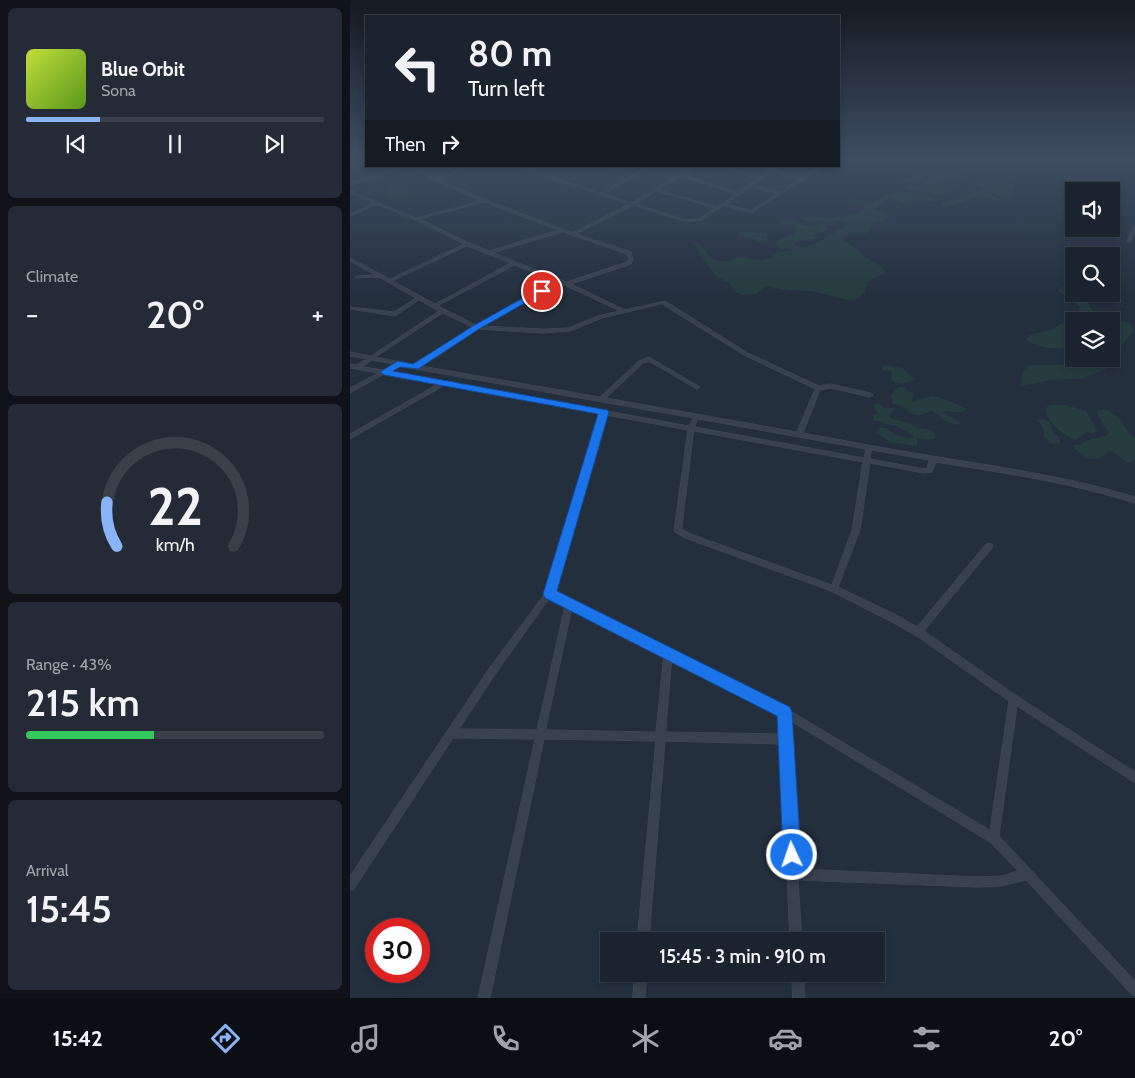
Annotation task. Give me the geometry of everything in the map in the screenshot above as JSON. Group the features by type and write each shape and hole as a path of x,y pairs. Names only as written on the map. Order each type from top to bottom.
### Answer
{"street":[{"path":"350,215 373,205"},
{"path":"381,205 416,219 467,244 567,284 625,312"},
{"path":"416,219 471,205"},
{"path":"493,205 561,231 629,253 631,260 567,284"},
{"path":"573,234 632,205"},
{"path":"635,205 686,221 702,219 722,205"},
{"path":"705,205 717,208"},
{"path":"725,205 751,212 762,205"},
{"path":"1129,241 1135,227"},
{"path":"490,252 561,231"},
{"path":"390,281 467,244"},
{"path":"350,259 476,328 542,331 570,329 593,319 662,302 746,354 818,388 831,386 870,395"},
{"path":"435,306 515,263"},
{"path":"351,280 365,268"},
{"path":"357,276 379,276"},
{"path":"415,367 476,328 558,282"},
{"path":"350,308 395,314 419,298"},
{"path":"358,367 443,311"},
{"path":"350,354 933,459 984,466 1106,490 1135,500"},
{"path":"602,399 641,362 649,359 697,387"},
{"path":"350,391 398,364"},
{"path":"350,366 927,471 930,470 933,459"},
{"path":"350,437 444,383"},
{"path":"799,434 818,388"},
{"path":"641,418 647,408"},
{"path":"350,885 490,673 549,594 604,412"},
{"path":"696,417 691,428 678,530 688,536 834,589 918,632 1014,699 1135,778"},
{"path":"834,589 856,530 869,447"},
{"path":"888,464 890,451"},
{"path":"918,632 990,546"},
{"path":"549,594 668,652 784,712 994,838 1135,990"},
{"path":"484,998 569,604"},
{"path":"644,932 668,652"},
{"path":"994,838 1014,699"},
{"path":"784,712 796,932"},
{"path":"451,733 786,739"},
{"path":"793,874 978,882 1001,881 1028,874"},
{"path":"639,998 640,982"},
{"path":"798,982 799,998"}],"green space":[{"path":"861,205 880,205 874,209 887,214 889,218 871,225 867,233 849,234 843,237 844,241 878,264 885,273 867,282 865,292 860,297 854,299 767,286 755,294 743,295 735,292 729,283 716,276 692,242 700,243 711,257 720,261 742,257 764,260 772,256 771,254 794,250 786,248 780,250 775,242 793,234 797,229 794,224 779,224 780,220 792,219 803,225 818,226 822,223 842,222 828,226 824,232 814,235 817,239 797,241 793,244 800,246 799,248 806,247 846,226 847,222 835,221 815,222 798,217 841,217 858,213 865,208 864,205"},
{"path":"942,205 955,205 951,206 943,207"},
{"path":"741,232 767,233 768,243 761,244 756,240 737,236"},
{"path":"1062,286 1065,286 1065,296 1058,291"},
{"path":"1073,302 1088,302 1094,312 1078,312 1080,307"},
{"path":"1120,320 1130,325 1134,330 1120,348"},
{"path":"1065,321 1065,349 1039,346 1026,340 1029,335 1054,329"},
{"path":"1029,365 1065,365 1065,367 1108,367 1083,378 1051,380 1022,386 1022,374"},
{"path":"882,366 903,368 914,379 905,383 896,382 891,379 892,372 883,370"},
{"path":"898,387 904,387 907,391 912,392 914,396 911,398 913,401 933,396 967,409 961,412 942,412 961,423 957,425 945,421 933,411 917,415 901,406 893,404 891,396"},
{"path":"876,404 881,404 884,408 893,408 895,410 889,416 893,419 910,423 917,428 932,430 936,438 927,440 917,438 917,446 890,442 878,433 880,428 886,428 897,436 912,438 914,436 898,427 873,420 873,415 878,414 874,408"},
{"path":"1050,405 1066,405 1086,411 1097,431 1093,433 1086,432 1076,440 1066,436 1048,418 1046,408"},
{"path":"1106,409 1120,419 1129,433 1135,438 1135,460 1129,463 1111,451 1094,459 1087,457 1074,448 1074,445 1109,434 1096,411"},
{"path":"1043,419 1049,422 1052,430 1060,439 1060,443 1052,444 1044,436 1043,428 1038,420"}],"route":[{"path":"542,291 476,328 415,367 398,364 384,372 604,412 555,580 549,594 668,652 784,712 792,855"}]}
